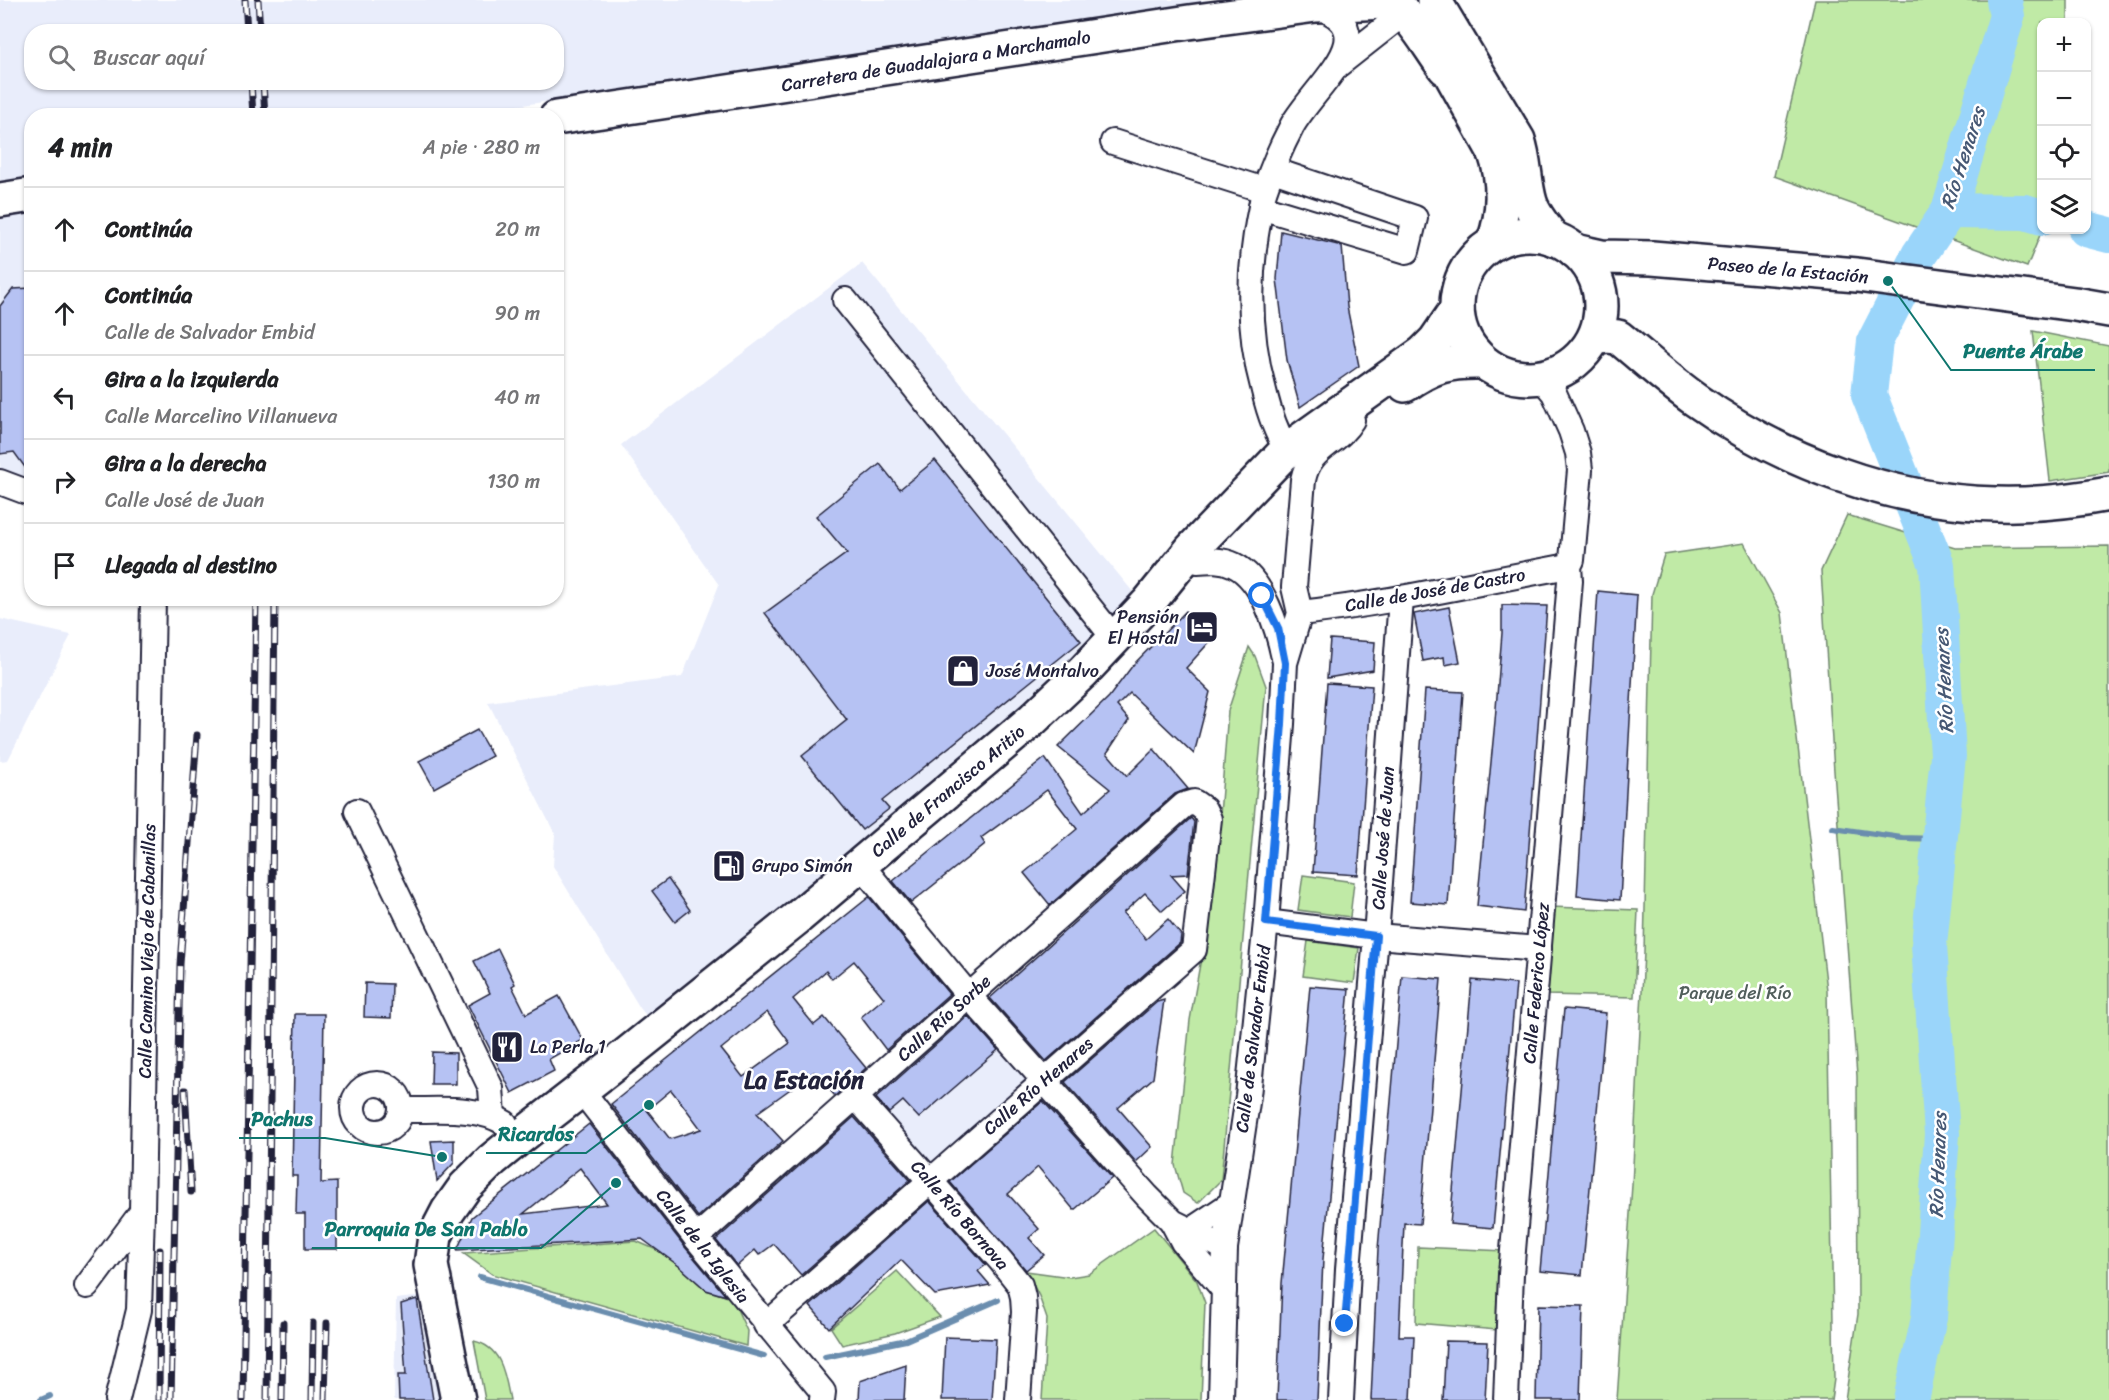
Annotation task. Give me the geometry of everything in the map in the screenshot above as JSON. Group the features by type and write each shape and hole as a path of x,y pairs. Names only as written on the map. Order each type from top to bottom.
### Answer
{"main road":[{"path":"1434,0 1518,140 1522,151 1530,205 1540,223 1564,245"},
{"name":"Carretera de Guadalajara a Marchamalo","path":"564,117 1322,2 1385,2 1409,7"},
{"path":"1409,7 1436,39 1453,78 1495,153 1502,192 1502,210 1500,226 1494,242"},
{"path":"0,200 24,196"},
{"path":"1523,234 1547,236 1564,245 1586,260 1598,280 1602,303 1594,338 1589,347 1573,364 1551,375 1536,378 1527,379 1503,374 1482,362 1466,342 1459,326 1458,295 1466,272 1481,252 1494,242 1523,234"},
{"name":"Paseo de la Estación","path":"1564,245 1602,256 1857,275 2109,310"},
{"name":"Calle de Francisco Aritio","path":"458,1400 431,1265 435,1236 448,1211 465,1187 492,1160 582,1091 861,865 1032,720 1149,602 1191,550 1287,450 1423,353 1435,342 1457,309"},
{"path":"1594,338 1618,337 1695,400 1756,438 1827,470 1882,488 1922,496 1986,504 2074,500 2109,494"},
{"path":"1149,602 1183,576 1294,461 1428,370 1451,363 1482,362"}],"street":[{"path":"1287,450 1271,419 1255,358 1250,285 1254,247 1266,189 1293,125 1336,66 1347,45 1346,26 1341,18 1322,2"},
{"path":"1336,66 1409,7"},
{"path":"1113,142 1266,189 1415,218 1407,251 1266,189"},
{"path":"845,300 1114,638"},
{"name":"Calle Federico López","path":"1506,1400 1511,1274 1570,581 1569,566 1580,470 1578,453 1571,431 1554,393 1544,381 1536,378"},
{"name":"Calle de Salvador Embid","path":"1221,1400 1225,1248 1248,1096 1266,922 1285,663 1300,613 1294,587 1305,468 1314,456 1352,420"},
{"path":"0,482 24,491"},
{"path":"1197,561 1227,562 1242,570 1268,605 1278,628 1285,663"},
{"name":"Calle de José de Castro","path":"1300,613 1401,599 1569,566"},
{"name":"Calle José de Juan","path":"1341,1400 1348,1269 1401,599"},
{"name":"Calle Camino Viejo de Cabanillas","path":"117,1400 139,1310 153,606"},
{"name":"Calle Río Sorbe","path":"696,1238 1184,805 1194,802"},
{"name":"Calle Río Henares","path":"766,1325 1194,950 1209,819 1204,809 1194,802"},
{"path":"357,811 491,1088 493,1116"},
{"path":"861,865 969,996 1147,1196 1181,1227 1225,1248"},
{"path":"1266,922 1376,936 1539,949"},
{"name":"Calle de la Iglesia","path":"582,1091 696,1238 823,1392 822,1400"},
{"name":"Calle Río Bornova","path":"855,1096 1002,1261 1020,1286 1024,1312 1018,1400"},
{"path":"402,1110 480,1112 504,1123 519,1138"},
{"path":"1181,1227 1232,1203"},
{"path":"87,1286 142,1212"},
{"path":"1181,1227 1183,1242 1224,1290"}],"shaded area":[{"path":"0,0 1238,0 503,108 24,108 24,482 0,473"},
{"path":"862,263 1133,592 1074,654 1032,720 658,1030 640,1008 553,866 555,834 488,702 682,677 719,585 621,445"},
{"path":"0,619 71,635 8,760 0,761"},
{"path":"973,1013 1030,1078 928,1167 872,1101"},
{"path":"423,1296 450,1400 394,1400 396,1299"}],"green space":[{"path":"1815,0 2068,0 2068,18 2037,18 2037,234 2040,234 2027,267 1774,176"},
{"path":"2033,331 2109,346 2109,472 2050,481"},
{"path":"1847,515 1955,548 2109,546 2109,1400 1845,1400 1858,1314 1857,1076 1821,571"},
{"name":"Parque del Río","path":"1744,543 1782,613 1827,990 1834,1379 1831,1400 1617,1400 1632,1185 1644,953 1652,594 1664,555"},
{"path":"1249,647 1255,656 1266,686 1221,1180 1198,1203 1183,1193 1175,1165 1190,1020 1215,880 1228,711"},
{"path":"1303,875 1354,882 1350,917 1298,910"},
{"path":"1549,907 1638,910 1634,997 1546,995"},
{"path":"1308,941 1359,948 1354,983 1303,976"},
{"path":"1154,1228 1197,1281 1205,1303 1201,1400 1042,1400 1047,1319 1039,1296 1026,1271 1070,1277 1089,1274"},
{"path":"636,1241 659,1251 706,1290 732,1298 747,1331 746,1346 492,1274 463,1253"},
{"path":"1418,1247 1505,1251 1497,1330 1416,1323"},
{"path":"897,1271 940,1317 895,1333 842,1345 831,1328"},
{"path":"474,1341 491,1349 501,1363 510,1400 485,1400"}],"building":[{"path":"1281,231 1342,246 1347,307 1359,366 1300,407 1287,360 1277,279"},
{"path":"24,288 24,466 14,452 0,454 0,306 13,289"},
{"path":"935,460 1081,641 882,801 889,809 862,830 802,756 847,720 765,613 847,553 816,516 880,464 900,489"},
{"path":"1598,591 1637,595 1620,900 1577,896"},
{"path":"1502,605 1547,606 1524,912 1477,906 1495,721"},
{"path":"1449,607 1460,662 1445,665 1444,657 1423,661 1414,614"},
{"path":"1186,611 1214,637 1186,668 1210,692 1194,754 1130,693 1117,706 1129,720 1107,753 1127,776 1154,749 1188,789 1175,794 1050,905 1024,873 1077,829 1047,790 981,838 985,844 911,903 893,881 1045,758 1083,813 1110,789 1058,747 1109,697 1133,665"},
{"path":"1330,639 1375,642 1373,670 1327,678"},
{"path":"1327,683 1372,686 1358,875 1313,872"},
{"path":"1425,690 1463,692 1448,905 1410,902"},
{"path":"477,730 492,756 434,788 419,761"},
{"path":"1191,818 1194,822 1188,874 1171,875 1185,891 1162,911 1145,893 1123,913 1146,939 1168,919 1181,935 1180,943 1046,1061 990,998"},
{"path":"668,879 690,910 675,922 652,891"},
{"path":"869,897 949,994 886,1050 861,1017 884,998 854,961 832,979 826,971 793,999 814,1025 824,1017 866,1068 835,1096 814,1072 757,1113 783,1141 698,1217 611,1104","holes":["767,1012 790,1043 743,1077 721,1049","671,1090 683,1105 701,1129 670,1139 647,1110"]},
{"path":"498,949 526,1014 559,996 583,1040 549,1059 554,1071 512,1093 468,1005 490,993 474,961"},
{"path":"1402,976 1441,979 1420,1224 1404,1223 1399,1336 1414,1336 1411,1400 1371,1400 1378,1249"},
{"path":"1472,980 1516,984 1493,1228 1450,1224"},
{"path":"365,983 392,984 391,1018 364,1017"},
{"path":"1310,986 1349,989 1323,1259 1317,1400 1277,1400 1282,1283"},
{"path":"1164,1000 1153,1078 1118,1108 1152,1147 1136,1162 1065,1082 1157,1002"},
{"path":"1564,1009 1606,1013 1582,1275 1540,1271"},
{"path":"295,1014 324,1014 321,1183 337,1182 337,1249 305,1249 305,1214 296,1214 297,1176 292,1176"},
{"path":"968,1016 998,1050 919,1118 903,1101 889,1113 876,1098"},
{"path":"432,1052 456,1053 456,1084 431,1084"},
{"path":"1043,1101 1112,1178 1074,1210 1038,1167 1008,1194 1039,1229 1029,1238 1044,1255 1026,1270 950,1182"},
{"path":"854,1117 910,1180 801,1275 774,1244 759,1255 755,1250 737,1266 716,1240"},
{"path":"589,1124 726,1296 706,1290 679,1266 642,1239 457,1250 472,1217","holes":["580,1168 607,1204 523,1214"]},
{"path":"454,1140 454,1163 437,1181 431,1141"},
{"path":"929,1201 986,1265 978,1271 990,1285 935,1295 901,1260 829,1328 810,1306"},
{"path":"417,1299 433,1400 399,1400 398,1375 406,1375 401,1304"},
{"path":"1538,1305 1583,1306 1580,1400 1536,1400"},
{"path":"945,1337 996,1339 992,1400 942,1400"},
{"path":"1446,1341 1488,1342 1485,1400 1443,1400"},
{"path":"906,1365 904,1400 859,1400 860,1381"}],"waterway":[{"name":"Río Henares","path":"1911,1400 1929,1318 1942,1134 1929,945 1948,756 1937,565 1869,395 1875,341 1919,255 1949,211 2007,16 2004,0"},
{"path":"1949,211 2025,212 2037,216"},
{"path":"2091,230 2109,235"},
{"path":"1833,828 1902,838 1940,839"},
{"path":"480,1277 764,1356"},
{"path":"825,1357 906,1340 998,1300"},
{"path":"41,1400 50,1396"}],"railway":[{"path":"245,0 246,24"},
{"path":"258,0 260,24"},
{"path":"251,90 253,108"},
{"path":"263,90 265,108"},
{"path":"243,1400 256,606"},
{"path":"267,1400 275,606"},
{"path":"171,1400 180,964 197,735"},
{"path":"185,1090 191,1192"},
{"path":"159,1400 160,1250"},
{"path":"282,1400 283,1323"},
{"path":"312,1400 313,1323"},
{"path":"325,1400 327,1323"}],"place":[{"name":"Puente Árabe","path":"1888,281"},
{"name":"Pensión El Hostal","path":"1202,627"},
{"name":"José Montalvo","path":"963,671"},
{"name":"Grupo Simón","path":"729,866"},
{"name":"La Perla 1","path":"507,1047"},
{"name":"Ricardos","path":"649,1105"},
{"name":"Pachus","path":"442,1157"},
{"name":"Parroquia De San Pablo","path":"616,1183"}],"district":[{"name":"La Estación","path":"804,1080"}],"route":[{"path":"1262,596 1278,628 1285,663 1266,922 1376,936 1345,1324"}]}
